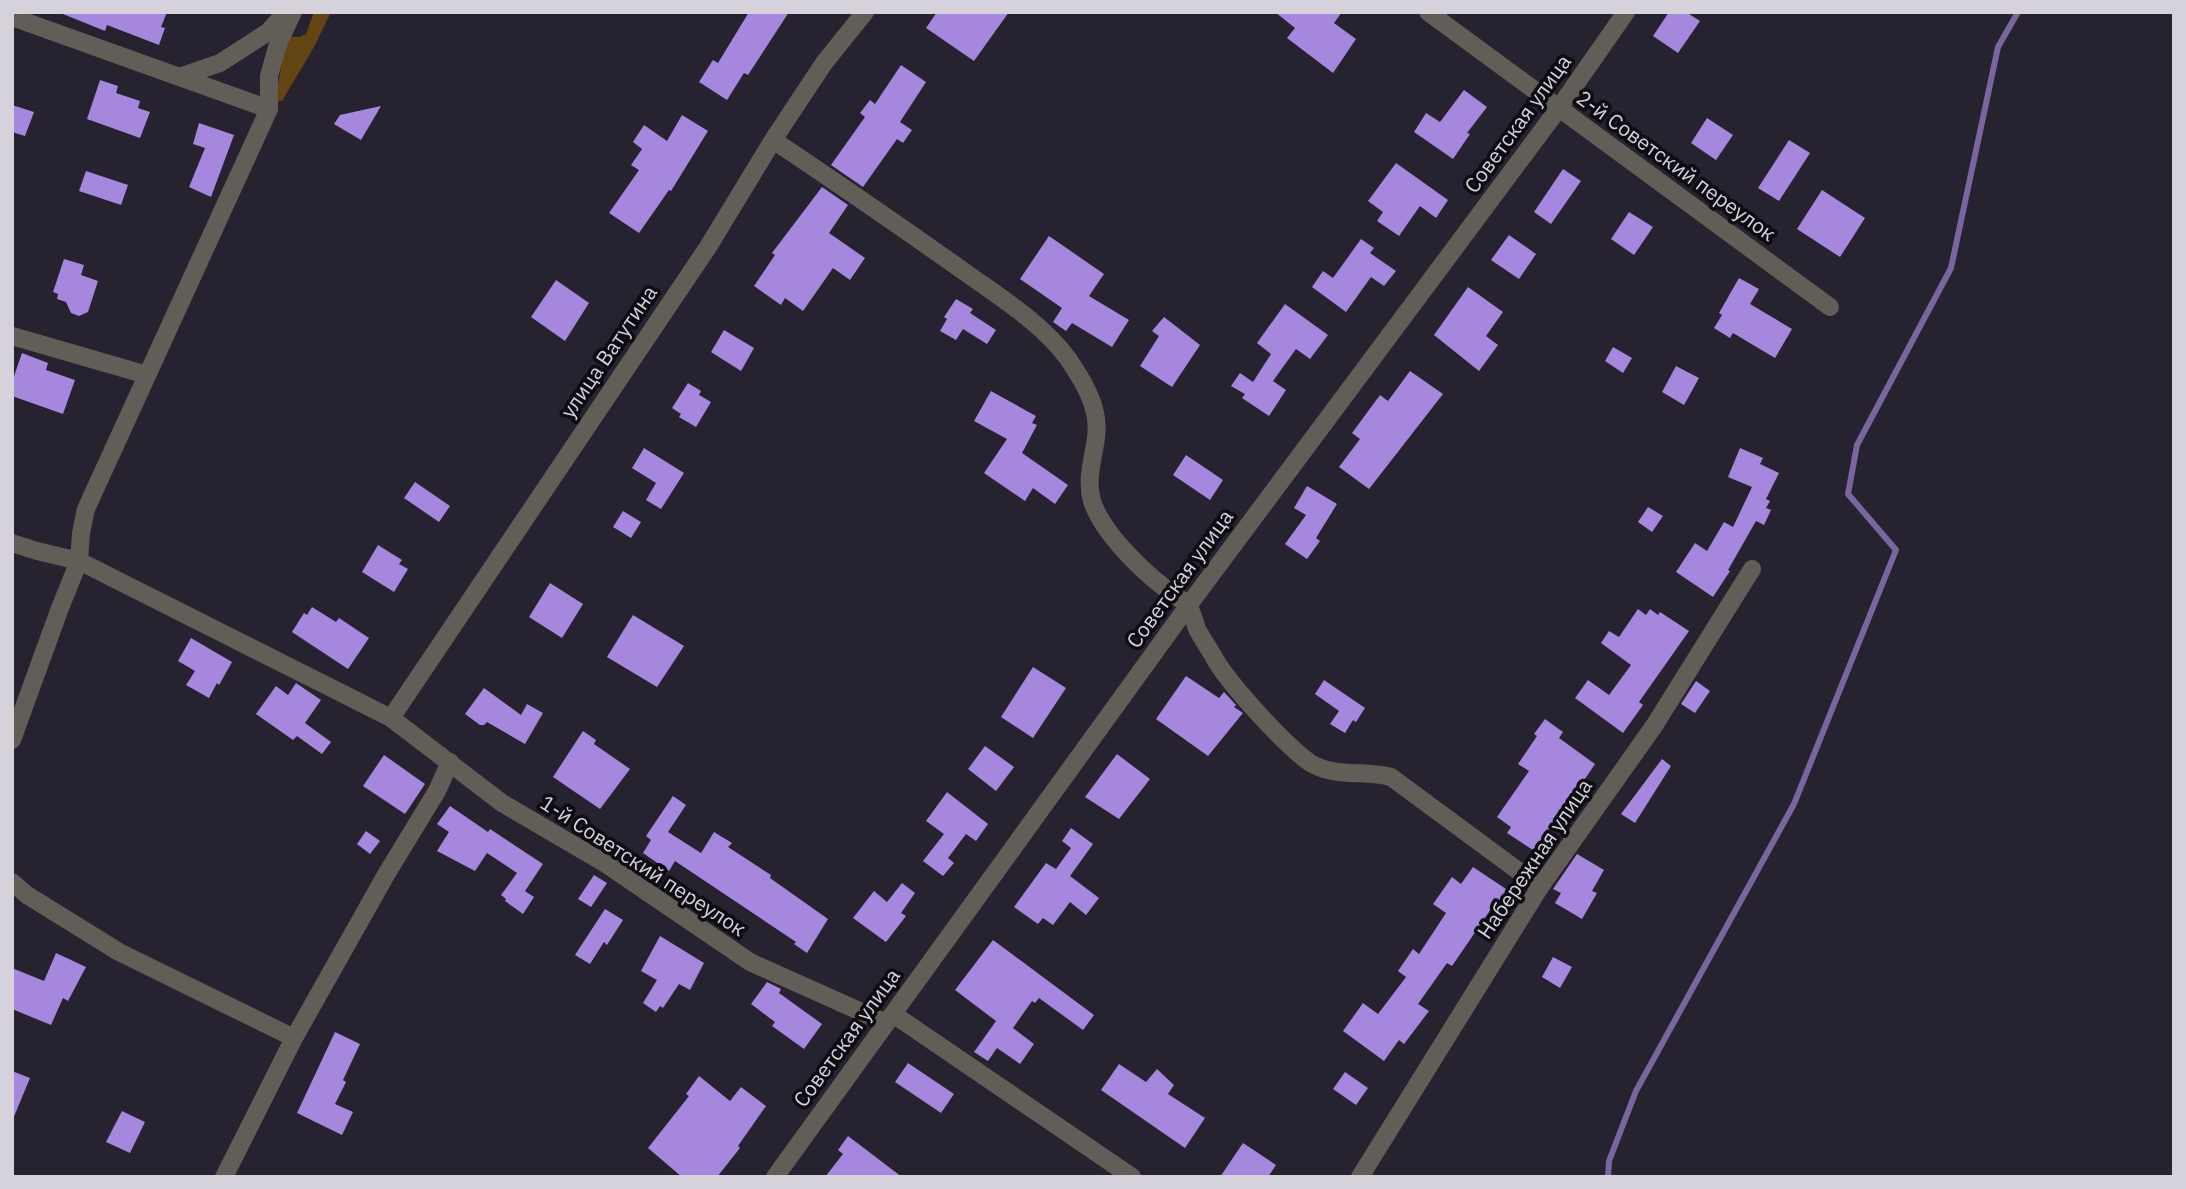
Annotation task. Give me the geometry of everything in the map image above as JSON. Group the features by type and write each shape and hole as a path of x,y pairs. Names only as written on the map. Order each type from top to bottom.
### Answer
{"street":[{"path":"179,77 220,63 268,32 286,12"},
{"path":"12,740 79,561 86,509 269,110 269,76 278,44 293,12"},
{"name":"улица Ватутина","path":"391,718 708,247 824,63 865,12"},
{"name":"2-й Советский переулок","path":"1428,12 1830,307"},
{"name":"Советская улица","path":"775,1177 1188,606 1559,108 1626,12"},
{"path":"12,17 269,110"},
{"path":"773,141 888,216 1030,320 1068,358 1089,392 1096,416 1089,479 1091,498 1098,516 1111,534 1143,567 1164,588 1188,606 1220,667 1254,708 1311,763 1331,771 1378,773 1391,777 1540,887"},
{"path":"12,335 147,375"},
{"name":"1-й Советский переулок","path":"12,543 79,561 391,718 502,803 606,863 750,962 889,1019 1132,1177"},
{"name":"Набережная улица","path":"1360,1177 1540,887 1654,726 1752,569"},
{"path":"224,1177 294,1038 387,873 438,791 450,762"},
{"path":"12,882 27,895 119,951 294,1038"}],"shaded area":[{"path":"314,12 331,12 282,101 275,101 285,45 290,37 306,34"}],"building":[{"path":"58,12 167,12 161,27 165,28 159,45 107,25 105,31"},
{"path":"749,12 789,12 748,75 744,73 727,100 699,82 713,60 718,63"},
{"path":"937,12 1009,12 974,61 926,28"},
{"path":"1275,12 1342,12 1334,23 1356,39 1333,73 1287,38 1295,28"},
{"path":"1669,12 1686,12 1700,21 1678,53 1653,36"},
{"path":"901,65 926,82 900,122 912,130 903,143 897,139 863,187 831,165 865,117 860,113 870,100 875,104"},
{"path":"100,80 118,86 116,93 140,101 138,108 150,112 140,138 87,119"},
{"path":"1464,90 1487,107 1467,133 1470,134 1453,159 1414,132 1426,113 1440,122"},
{"path":"12,105 34,112 25,136 12,132"},
{"path":"381,106 361,140 334,124 340,115"},
{"path":"682,115 708,131 671,191 669,190 639,233 609,213 639,170 631,165 642,149 633,142 644,125 667,141"},
{"path":"1707,118 1733,135 1716,160 1691,143"},
{"path":"199,123 234,135 211,197 189,187 205,148 193,144"},
{"path":"1789,140 1810,153 1779,201 1758,188"},
{"path":"1396,163 1448,200 1436,218 1420,206 1399,236 1377,221 1383,212 1368,201"},
{"path":"1563,169 1581,181 1551,224 1534,212"},
{"path":"86,171 128,185 121,205 79,191"},
{"path":"822,187 848,205 829,233 865,258 850,280 833,268 803,311 785,298 781,305 754,286 775,255 772,253"},
{"path":"1822,190 1865,218 1840,257 1797,229"},
{"path":"1629,212 1653,227 1634,255 1611,239"},
{"path":"1509,235 1536,254 1519,279 1491,260"},
{"path":"1049,236 1104,274 1089,296 1129,320 1112,347 1072,323 1066,331 1053,322 1062,308 1020,279"},
{"path":"1361,239 1374,248 1370,253 1396,271 1384,286 1371,277 1346,312 1312,287 1323,271 1333,278"},
{"path":"64,259 84,265 81,275 98,281 88,312 79,316 71,313 66,302 57,299 58,294 53,292"},
{"path":"1739,278 1759,289 1750,304 1792,329 1775,358 1733,333 1730,338 1714,328 1722,315 1719,313"},
{"path":"556,280 589,303 565,341 531,317"},
{"path":"1468,287 1503,312 1486,336 1498,345 1479,371 1434,335"},
{"path":"956,299 973,309 970,313 996,330 987,344 963,329 956,340 940,331 947,319 944,317"},
{"path":"1285,304 1328,335 1310,359 1296,349 1273,381 1286,390 1269,416 1242,398 1245,394 1231,386 1240,373 1253,382 1271,354 1257,343"},
{"path":"1164,317 1200,345 1172,387 1140,366 1159,336 1152,331"},
{"path":"724,330 754,348 741,371 711,352"},
{"path":"1613,347 1632,358 1623,373 1605,361"},
{"path":"22,353 48,363 46,370 75,380 63,414 12,396 12,382"},
{"path":"1676,366 1699,378 1684,405 1662,392"},
{"path":"1410,371 1443,394 1369,489 1339,467 1360,439 1352,433 1380,395 1388,401"},
{"path":"688,383 701,391 699,395 711,402 696,427 679,417 681,414 672,408"},
{"path":"991,391 1036,416 1032,423 1037,425 1022,453 1068,485 1055,504 1033,488 1025,501 984,473 1007,439 974,421"},
{"path":"644,448 684,473 661,509 646,500 656,483 632,468"},
{"path":"1740,448 1763,458 1760,464 1779,473 1766,499 1770,501 1766,508 1771,510 1764,525 1756,521 1713,597 1676,572 1695,543 1707,551 1724,522 1733,527 1752,487 1728,477"},
{"path":"1186,455 1223,480 1210,500 1173,475"},
{"path":"415,482 450,506 439,522 404,498"},
{"path":"1307,486 1337,504 1316,538 1320,541 1307,559 1285,544 1306,515 1294,508"},
{"path":"1648,507 1663,516 1652,532 1638,522"},
{"path":"623,511 641,522 631,538 613,527"},
{"path":"378,545 402,560 399,564 408,569 394,592 362,572"},
{"path":"550,583 583,604 562,638 529,617"},
{"path":"312,607 336,622 339,618 369,638 348,669 292,632 304,613 307,615"},
{"path":"1638,609 1646,615 1650,609 1658,615 1660,612 1689,631 1639,702 1643,705 1623,733 1575,698 1588,680 1609,695 1631,665 1601,643 1609,631 1619,637"},
{"path":"633,615 684,646 657,687 607,657"},
{"path":"191,638 232,662 209,698 186,685 195,671 178,661"},
{"path":"1033,667 1066,688 1033,738 1001,717"},
{"path":"1186,676 1219,698 1224,692 1236,705 1234,707 1243,713 1208,756 1156,719"},
{"path":"1324,680 1365,708 1345,733 1330,724 1339,711 1315,694"},
{"path":"1696,681 1710,691 1695,713 1681,704"},
{"path":"296,683 321,700 305,723 331,742 322,754 297,736 293,740 256,714 276,686 288,695"},
{"path":"484,688 521,715 527,704 543,713 525,744 487,722 480,725 465,714"},
{"path":"1545,719 1563,732 1559,738 1595,764 1536,852 1507,833 1511,827 1497,817 1529,771 1518,764"},
{"path":"583,731 596,740 594,744 630,769 600,809 553,777"},
{"path":"985,746 1014,767 996,791 968,769"},
{"path":"1117,754 1150,779 1119,819 1085,797"},
{"path":"384,755 425,784 405,814 363,786"},
{"path":"1662,759 1671,766 1635,823 1621,814"},
{"path":"947,792 988,824 976,841 966,834 948,858 954,863 943,876 923,861 944,834 926,821"},
{"path":"673,796 686,805 668,832 701,853 714,832 732,843 728,847 771,875 770,878 828,919 807,953 794,944 796,942 675,861 669,871 643,853 651,840 646,836"},
{"path":"450,806 543,864 525,891 534,897 523,914 501,895 517,873 487,853 475,871 437,851 449,832 437,824"},
{"path":"1071,828 1093,844 1070,876 1099,898 1086,915 1070,902 1053,925 1043,918 1038,924 1014,907 1046,863 1056,869 1071,848 1062,841"},
{"path":"366,831 380,841 370,854 357,844"},
{"path":"1577,854 1604,870 1592,891 1597,893 1582,919 1555,903 1561,893 1553,889"},
{"path":"1473,867 1509,891 1494,912 1491,909 1452,966 1447,963 1418,1004 1429,1011 1404,1044 1399,1040 1384,1061 1343,1031 1363,1003 1378,1014 1406,977 1398,971 1413,949 1419,954 1446,913 1433,904 1452,877 1461,884"},
{"path":"594,875 607,883 591,907 578,899"},
{"path":"902,883 915,893 901,913 906,916 886,942 853,918 874,891 887,902"},
{"path":"605,909 623,920 607,945 604,942 590,964 575,955"},
{"path":"660,936 704,963 690,990 679,984 663,1008 660,1006 656,1012 643,1003 657,980 641,971"},
{"path":"993,940 1094,1015 1083,1030 1039,998 1035,1003 1032,1001 1013,1028 1034,1044 1020,1064 997,1048 988,1061 974,1052 996,1021 955,990"},
{"path":"56,953 86,967 68,1001 63,998 51,1025 12,1009 12,968 44,981"},
{"path":"1553,957 1572,967 1560,988 1542,977"},
{"path":"767,982 781,989 779,993 822,1024 804,1049 772,1026 775,1022 751,1004"},
{"path":"335,1032 360,1044 335,1104 353,1112 342,1135 297,1113"},
{"path":"908,1063 954,1094 941,1113 895,1082"},
{"path":"1119,1064 1146,1082 1157,1069 1174,1085 1168,1094 1205,1118 1185,1148 1101,1090"},
{"path":"12,1071 30,1078 13,1119 12,1119"},
{"path":"1345,1072 1368,1088 1356,1105 1333,1089"},
{"path":"699,1076 730,1101 741,1087 766,1106 738,1146 740,1148 717,1177 682,1177 648,1148 689,1096 686,1094"},
{"path":"122,1111 145,1122 130,1153 106,1142"},
{"path":"848,1136 902,1177 825,1177 843,1154 838,1150"},
{"path":"1243,1143 1276,1165 1268,1177 1220,1177"}],"waterway":[{"path":"1608,1177 1609,1161 1636,1091 1794,804 1896,550 1848,494 1857,445 1951,268 1998,47 2018,12"}]}
